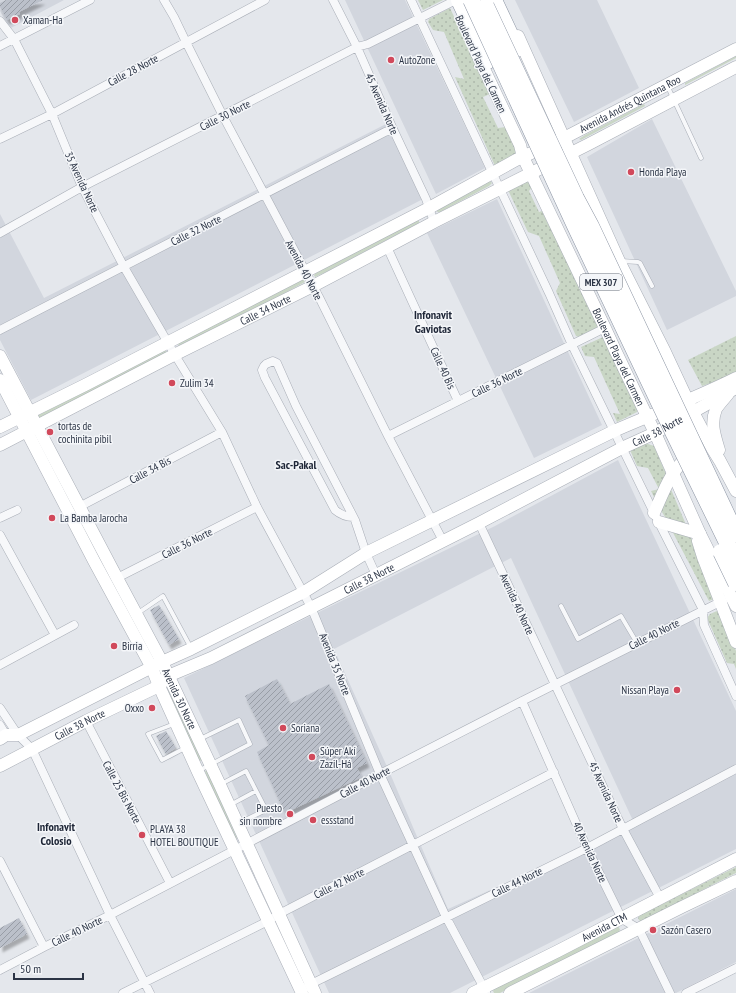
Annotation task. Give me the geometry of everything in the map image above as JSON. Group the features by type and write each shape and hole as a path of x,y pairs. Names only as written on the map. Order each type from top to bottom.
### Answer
{"highway":[{"name":"MEX 307","path":"471,0 575,226 680,430 736,534"},
{"name":"MEX 307","path":"483,0 576,198 591,226 736,561"},
{"path":"494,0 583,195 591,226"},
{"path":"454,1 513,109 558,206 575,226"},
{"path":"680,430 709,458 736,514"},
{"path":"680,430 676,448 697,500 731,597"}],"main road":[{"path":"501,0 619,260 690,406 736,491"},
{"name":"Boulevard Playa del Carmen","path":"454,1 520,145 523,157 647,416 700,534 731,597 736,642"},
{"name":"Avenida Andrés Quintana Roo","path":"523,157 564,138 736,49"},
{"name":"Avenida Andrés Quintana Roo","path":"530,172 736,67"},
{"name":"Calle 34 Norte","path":"0,427 85,385 429,208 523,157"},
{"name":"Calle 34 Norte","path":"0,445 313,286 530,172"},
{"path":"616,352 624,357 635,360 645,358 654,347 655,332"},
{"path":"0,356 25,415"},
{"name":"Calle 38 Norte","path":"0,766 86,721 159,686 168,676 211,658 479,523 622,448 655,433 690,406 736,378"},
{"path":"0,380 25,415"},
{"path":"720,461 713,424 717,409 733,389"},
{"name":"Calle 38 Norte","path":"8,736 191,649 304,592 366,554 614,431 647,416 690,406 733,389"},
{"name":"Avenida 30 Norte","path":"25,415 79,507 136,614 157,665 159,686 300,992"},
{"name":"Avenida 30 Norte","path":"32,428 94,561 157,665 168,676 211,764 313,989"},
{"path":"700,534 657,518 673,473 694,451 708,449 720,461"},
{"name":"Avenida CTM","path":"481,991 736,859"},
{"name":"Avenida CTM","path":"510,993 736,881"}],"street":[{"path":"0,46 90,0"},
{"name":"Avenida 40 Norte","path":"164,0 264,195 313,286 388,436 443,541"},
{"name":"Calle 28 Norte","path":"0,139 52,114 265,0"},
{"name":"45 Avenida Norte","path":"333,0 357,47 393,129 426,198 434,222"},
{"path":"411,0 493,172 572,345 704,610 704,625 736,696"},
{"name":"Calle 30 Norte","path":"0,233 82,187 357,47 368,44 454,1"},
{"name":"35 Avenida Norte","path":"0,22 14,39 52,114 82,187 124,267 168,342"},
{"name":"Calle 32 Norte","path":"0,330 384,132 393,129"},
{"name":"Calle 40 Bis","path":"387,247 458,401"},
{"name":"Calle 36 Norte","path":"388,436 605,328"},
{"name":"Avenida 35 Norte","path":"168,342 222,432 257,507 304,592 380,774 481,991"},
{"path":"353,517 346,517 335,510 264,378 262,370 266,364 273,361 277,363 296,406 353,517 366,554 376,575"},
{"name":"Calle 34 Bis","path":"79,507 222,432"},
{"name":"Calle 36 Norte","path":"117,578 257,507"},
{"path":"0,518 17,510"},
{"name":"Avenida 40 Norte","path":"479,523 555,684"},
{"path":"0,535 55,635"},
{"name":"Calle 40 Norte","path":"0,970 110,915 555,684 731,597"},
{"path":"0,665 74,625"},
{"name":"45 Avenida Norte","path":"555,684 623,829 660,898"},
{"name":"40 Avenida Norte","path":"522,701 587,848 622,919"},
{"path":"0,708 8,736"},
{"name":"Calle 25 Bis Norte","path":"86,721 170,883"},
{"path":"0,725 8,736 32,749 110,915 150,993"},
{"name":"Calle 44 Norte","path":"300,992 313,989 446,918 587,848 736,769"},
{"name":"Calle 42 Norte","path":"123,993 268,921 554,772"},
{"path":"0,861 44,947"},
{"path":"622,919 640,928 670,993"},
{"path":"686,993 736,968"}],"lane":[{"path":"667,85 701,158"},
{"path":"619,260 640,263 652,286"},
{"path":"136,614 163,596 191,649"},
{"path":"561,606 578,639 621,616 637,643"},
{"path":"198,772 250,744 239,720 199,740"},
{"path":"176,723 148,734 162,760 187,747"},
{"path":"220,785 246,771 266,810 238,824"},
{"path":"229,805 256,791"}],"shaded area":[{"name":"Xaman-Ha","path":"0,0 64,0 9,29 0,11"},
{"path":"345,0 405,0 485,168 436,194"},
{"path":"515,0 597,0 639,88 574,122"},
{"path":"652,119 736,291 736,296 667,330 587,157"},
{"path":"386,124 423,199 31,400 0,340 0,214 44,298"},
{"path":"497,199 602,425 534,458 427,233"},
{"path":"618,460 736,711 736,849 450,993 329,993 184,678 495,526","holes":["511,558 635,825 448,909 389,771 334,649"]},
{"path":"736,889 736,962 676,993 529,993"}],"green space":[{"path":"418,0 443,0 423,10"},
{"path":"450,8 490,94 483,97 498,128 506,127 517,149 516,155 495,166 455,77 464,79 444,32 433,30 428,22 429,19"},
{"path":"736,56 736,58 685,85 685,83"},
{"path":"644,104 645,106 581,140 579,139 585,135"},
{"path":"529,179 533,186 529,191 539,212 542,211 549,226 552,227 598,327 579,337 576,336 556,291 560,283 539,236 528,232 508,190"},
{"path":"490,181 492,183 489,186 440,212 437,212 438,209"},
{"path":"417,220 419,223 315,277 314,275 316,273"},
{"path":"303,279 305,282 257,308 178,346 179,343"},
{"path":"736,336 736,372 723,379 702,386 688,360"},
{"path":"603,337 637,408 637,412 617,422 613,413 620,414 594,357 585,356 581,347"},
{"path":"163,351 166,351 167,353 40,418 38,417 39,414"},
{"path":"645,443 654,446 667,476 656,501 651,491 659,489 648,468 637,466 630,450"},
{"path":"670,487 687,527 667,520 660,509"},
{"path":"671,529 690,535 714,599 709,601"},
{"path":"717,611 722,615 736,651 736,669 734,664 727,663 707,618 710,614"},
{"path":"168,688 201,761 199,760 166,689"},
{"path":"207,770 237,838 236,839 208,779 205,771"},
{"path":"736,867 736,873 641,922 639,920 638,918 640,915"},
{"path":"616,927 619,927 620,930 618,933 500,993 494,993 494,989"}],"building":[{"path":"6,0 43,0 7,20 0,7 0,3"},
{"path":"159,605 179,639 169,645 150,610"},
{"name":"Súper Akí Zazil-Há","path":"277,679 290,704 329,684 367,763 357,768 362,777 285,813 257,752 269,745 245,696"},
{"name":"Oxxo","path":"166,731 176,748 166,754 156,736"},
{"path":"19,918 27,934 0,948 0,928"}],"place":[{"name":"Xaman-Ha","path":"15,20"},
{"name":"AutoZone","path":"391,60"},
{"name":"Honda Playa","path":"631,172"},
{"name":"Zulim 34","path":"172,383"},
{"name":"tortas de cochinita pibil","path":"50,432"},
{"name":"La Bamba Jarocha","path":"52,518"},
{"name":"Birria","path":"114,646"},
{"name":"Nissan Playa","path":"677,690"},
{"name":"Oxxo","path":"152,708"},
{"name":"Soriana","path":"283,728"},
{"name":"Súper Akí Zazil-Há","path":"312,757"},
{"name":"Puesto sin nombre","path":"290,814"},
{"name":"essstand","path":"313,820"},
{"name":"PLAYA 38 HOTEL BOUTIQUE","path":"142,835"},
{"name":"Sazón Casero","path":"653,930"}],"district":[{"name":"Infonavit Gaviotas","path":"433,321"},
{"name":"Sac-Pakal","path":"296,464"},
{"name":"Infonavit Colosio","path":"56,833"}]}
